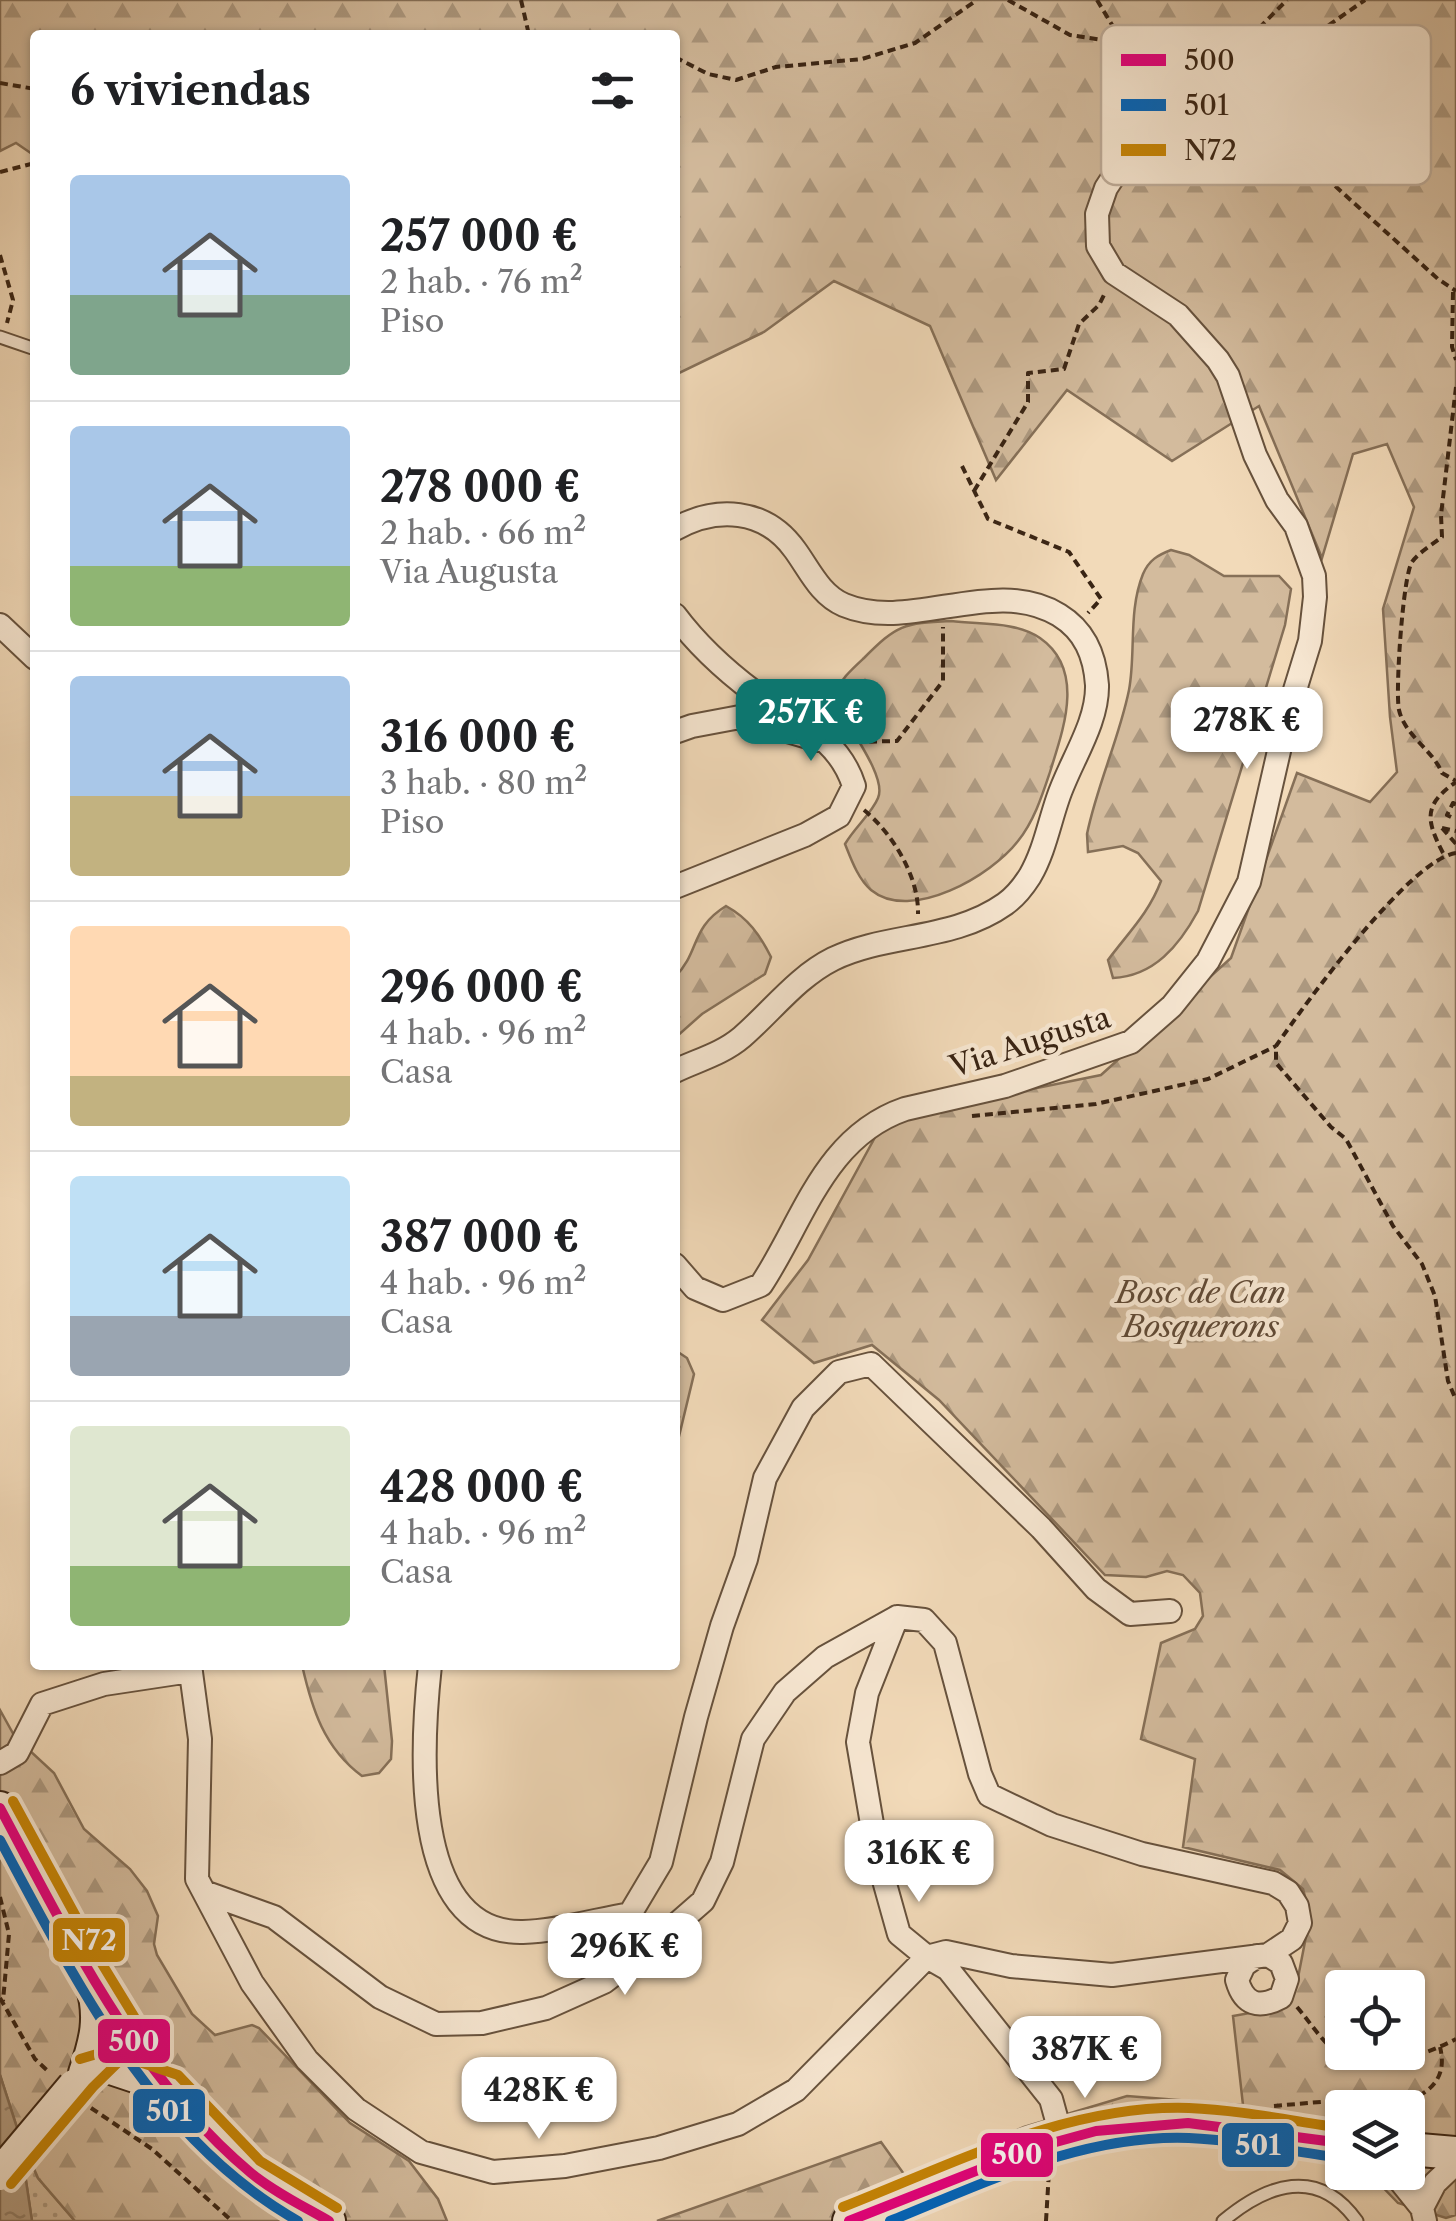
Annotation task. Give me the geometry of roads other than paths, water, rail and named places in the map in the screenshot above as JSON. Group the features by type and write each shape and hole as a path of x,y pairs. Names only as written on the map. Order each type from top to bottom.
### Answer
{"street":[{"name":"Via Augusta","path":"680,1271 695,1288 723,1300 761,1286 834,1158 891,1114 1005,1086 1132,1042 1190,984 1223,936 1249,882 1307,653 1314,576 1296,526 1277,500 1255,455 1228,376 1193,328 1114,273 1098,246 1096,214 1108,185"},
{"path":"680,526 694,518 722,512 753,516 782,534 813,580 838,603 874,611 1002,601 1040,606 1074,626 1086,641 1094,658 1097,687 1095,706 1031,875 1004,906 956,928 830,960 792,988 726,1049 680,1069"},
{"path":"680,620 749,688 802,720 826,742 848,767 854,786 840,816 805,835 680,885"},
{"path":"0,626 30,653"},
{"path":"680,730 740,717 826,742"},
{"path":"429,1670 425,1712 425,1809 436,1858 452,1892 479,1923 520,1933 630,1914 662,1862 696,1717 746,1559 765,1478 803,1408 839,1372 871,1364 1041,1528 1096,1590 1130,1614 1170,1611"},
{"path":"897,1618 866,1693 858,1742 878,1860 900,1934 948,1969 1051,2098 1062,2139"},
{"path":"190,1670 200,1739 196,1879 252,1983 307,2060 356,2109 421,2152 493,2172 565,2166 659,2148 738,2124 796,2090 927,1957 946,1952 1011,1966 1112,1975 1263,1956 1281,1963 1287,1980 1280,1997 1267,2004 1252,2004 1241,1995 1237,1980 1244,1965 1263,1956 1292,1939 1300,1923 1297,1906 1288,1892 1273,1884 1142,1854 1088,1837 1052,1825 989,1794 970,1741 945,1642 924,1620 897,1618 825,1657 785,1692 753,1739 722,1862 702,1901 655,1944 604,1982 546,2008 482,2022 436,2024 380,1997 274,1918 204,1892"},
{"path":"0,1763 17,1753 42,1704 104,1684 179,1670"},
{"path":"0,1808 86,1967 171,2088 209,2133 251,2173 329,2221"},
{"path":"630,1914 655,1944"},
{"path":"76,2086 97,2038 99,2007 86,1967"},
{"path":"0,2174 128,2031"},
{"path":"76,2086 105,2066 171,2088"},
{"path":"848,2221 1062,2139 1130,2126 1188,2124 1325,2141"},
{"path":"1425,2150 1456,2153"},
{"path":"1423,2215 1435,2183 1456,2163"},
{"path":"1406,2190 1423,2215"}],"lane":[{"path":"1,337 30,347"},
{"path":"1224,2221 1266,2191 1287,2185 1316,2189 1344,2202 1357,2221"}],"water":[{"path":"0,2075 19,2134 32,2221 0,2221"}],"park label":[{"name":"Bosc de Can Bosquerons","path":"1201,1309"}]}
